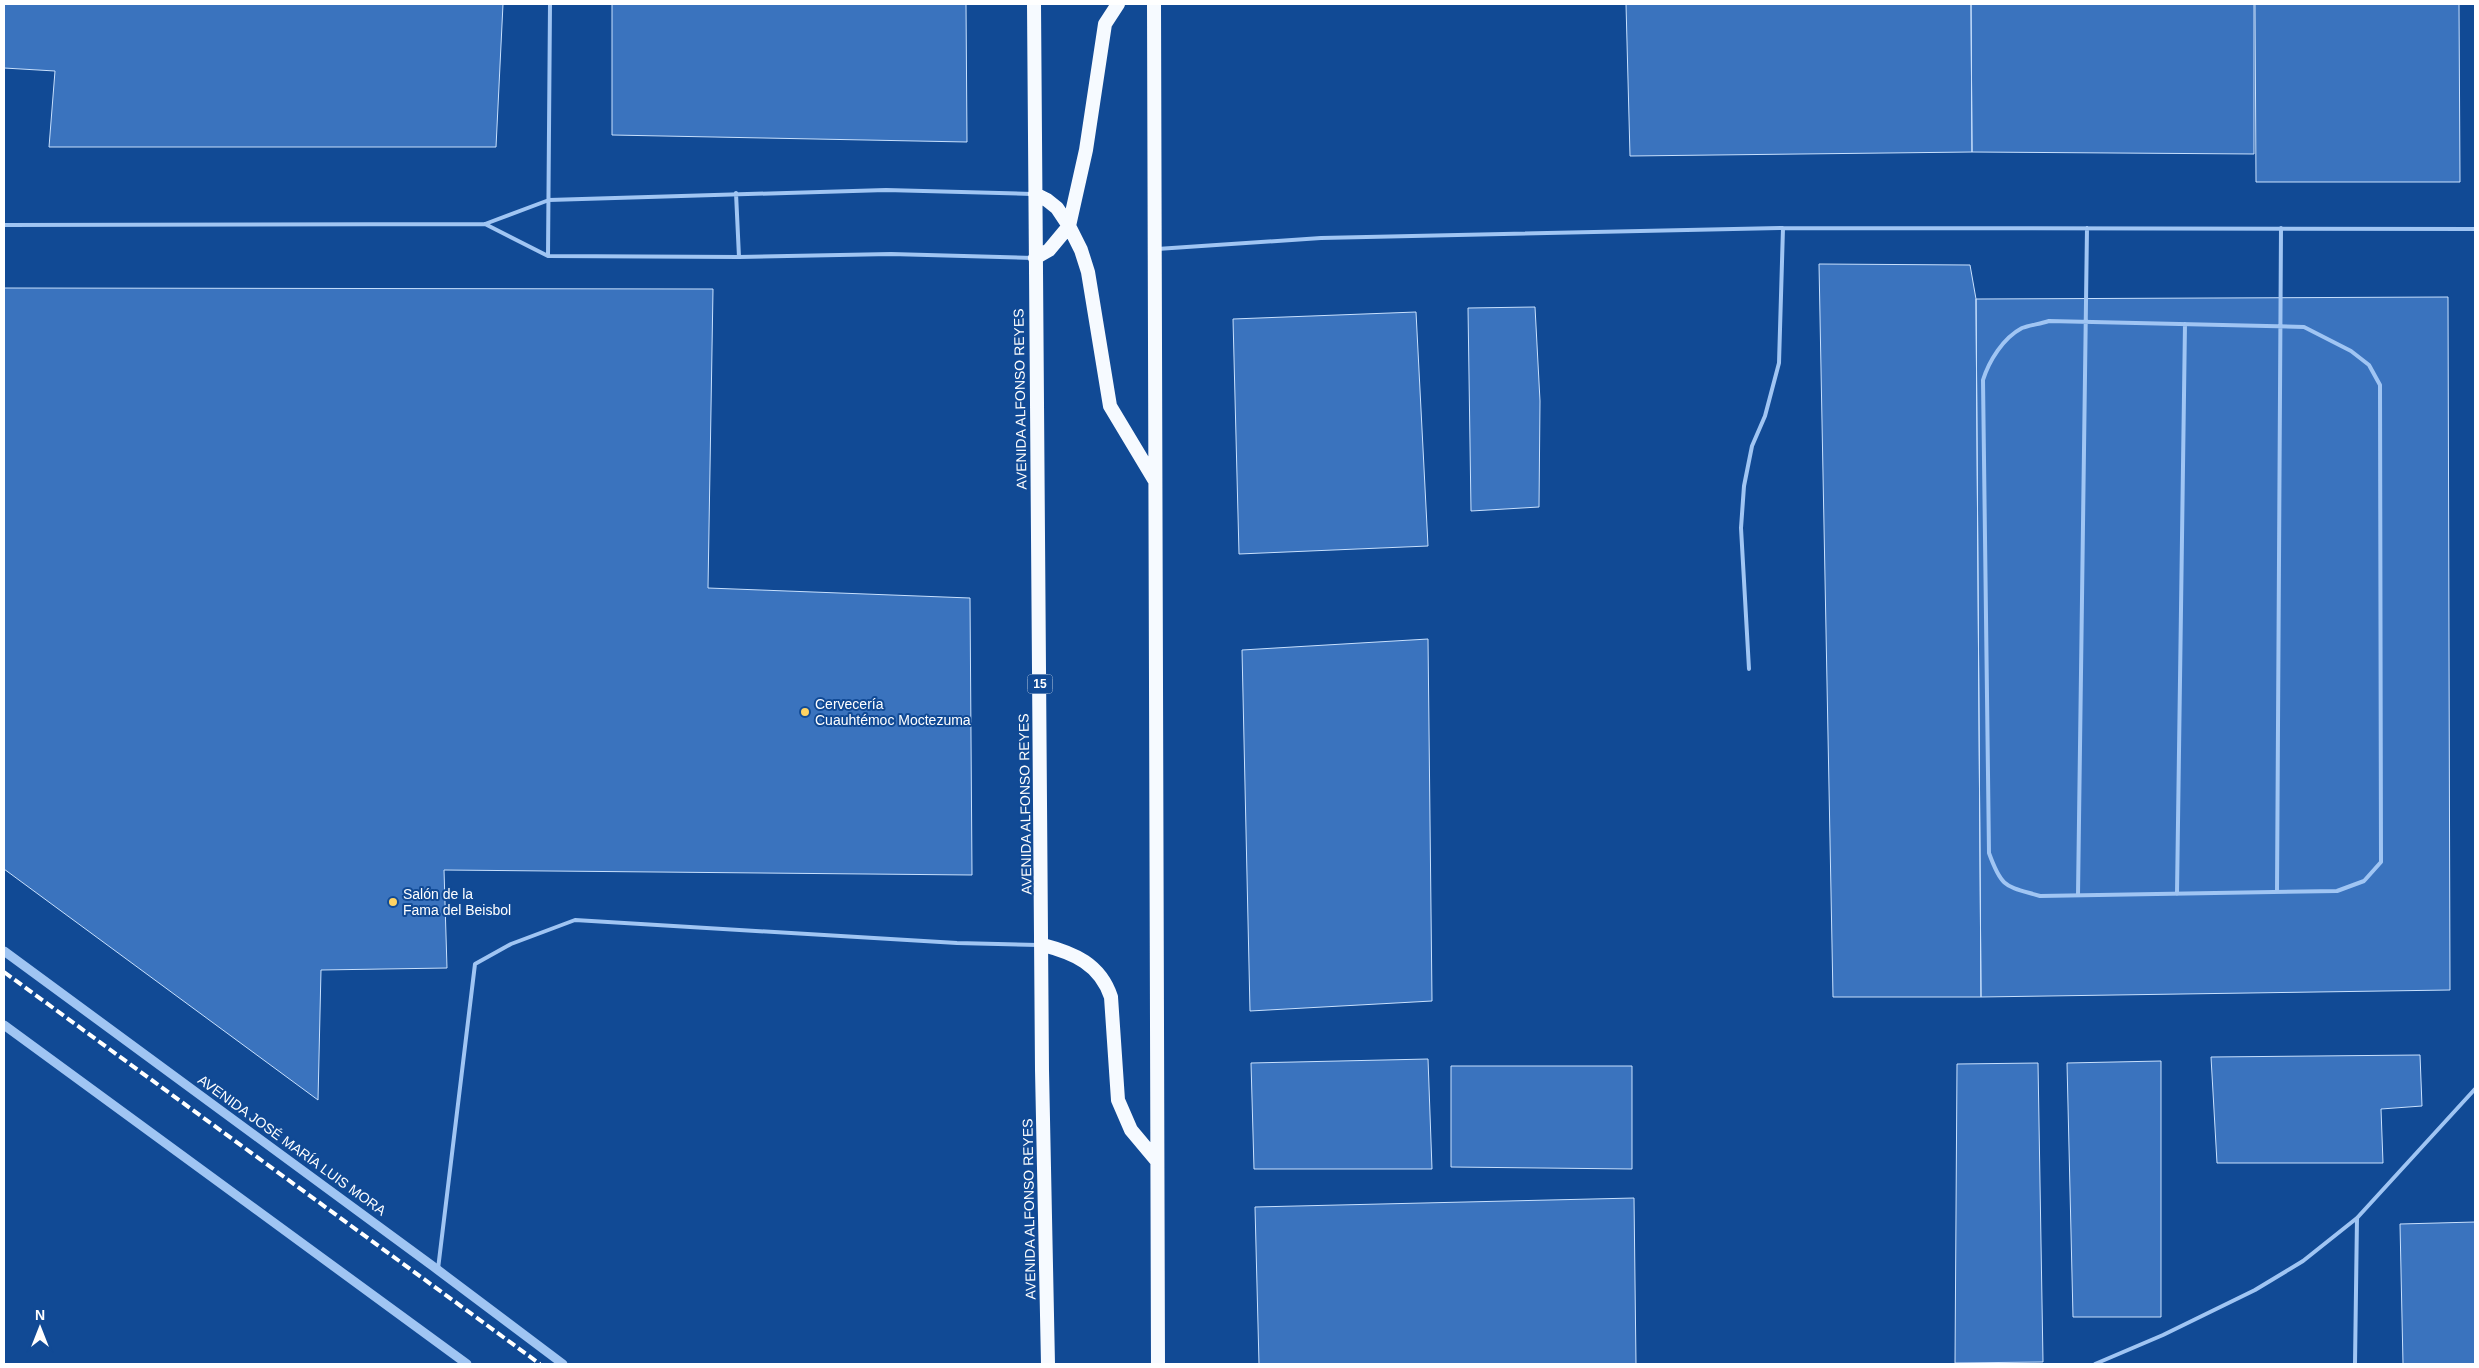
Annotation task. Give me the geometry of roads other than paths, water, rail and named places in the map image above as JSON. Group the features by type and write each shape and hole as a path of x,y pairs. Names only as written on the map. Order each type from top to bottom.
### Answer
{"highway":[{"name":"AVENIDA ALFONSO REYES","path":"1034,4 1043,945 1042,1079 1048,1364"},
{"path":"1035,258 1049,250 1069,226 1086,150 1104,24 1118,4"},
{"path":"1154,4 1158,1364"},
{"path":"1035,194 1057,208 1081,250 1088,272 1110,406 1156,482"},
{"path":"1043,945 1071,952 1087,962 1106,984 1111,997 1118,1100 1131,1130 1157,1161"}],"street":[{"name":"AVENIDA JOSÉ MARÍA LUIS MORA","path":"4,951 438,1270 562,1364"},
{"path":"4,1024 467,1364"}],"lane":[{"path":"548,256 550,4"},
{"path":"4,225 486,224 549,200 886,190 1035,194"},
{"path":"736,194 739,257"},
{"path":"486,224 548,256 739,257 891,254 1035,258"},
{"path":"1155,249 1341,238 1783,228 2475,229"},
{"path":"1749,669 1741,528 1744,486 1752,446 1765,416 1779,363 1783,228"},
{"path":"2078,895 2087,228"},
{"path":"2277,892 2281,228"},
{"path":"2049,321 2185,324 2304,327 2351,351 2369,366 2380,385 2381,862 2364,882 2337,892 2040,896 2006,886 1995,871 1989,853 1982,380 1988,364 1996,352 2021,329 2049,321"},
{"path":"2177,894 2185,324"},
{"path":"438,1270 475,964 511,944 575,920 947,942 1043,945"},
{"path":"2095,1364 2163,1335 2255,1290 2303,1261 2357,1218 2475,1089"},
{"path":"2355,1364 2357,1218"}],"railway":[{"path":"4,972 540,1364"}],"place":[{"name":"Cervecería Cuauhtémoc Moctezuma","path":"805,712"},
{"name":"Salón de la Fama del Beisbol","path":"393,902"}]}
